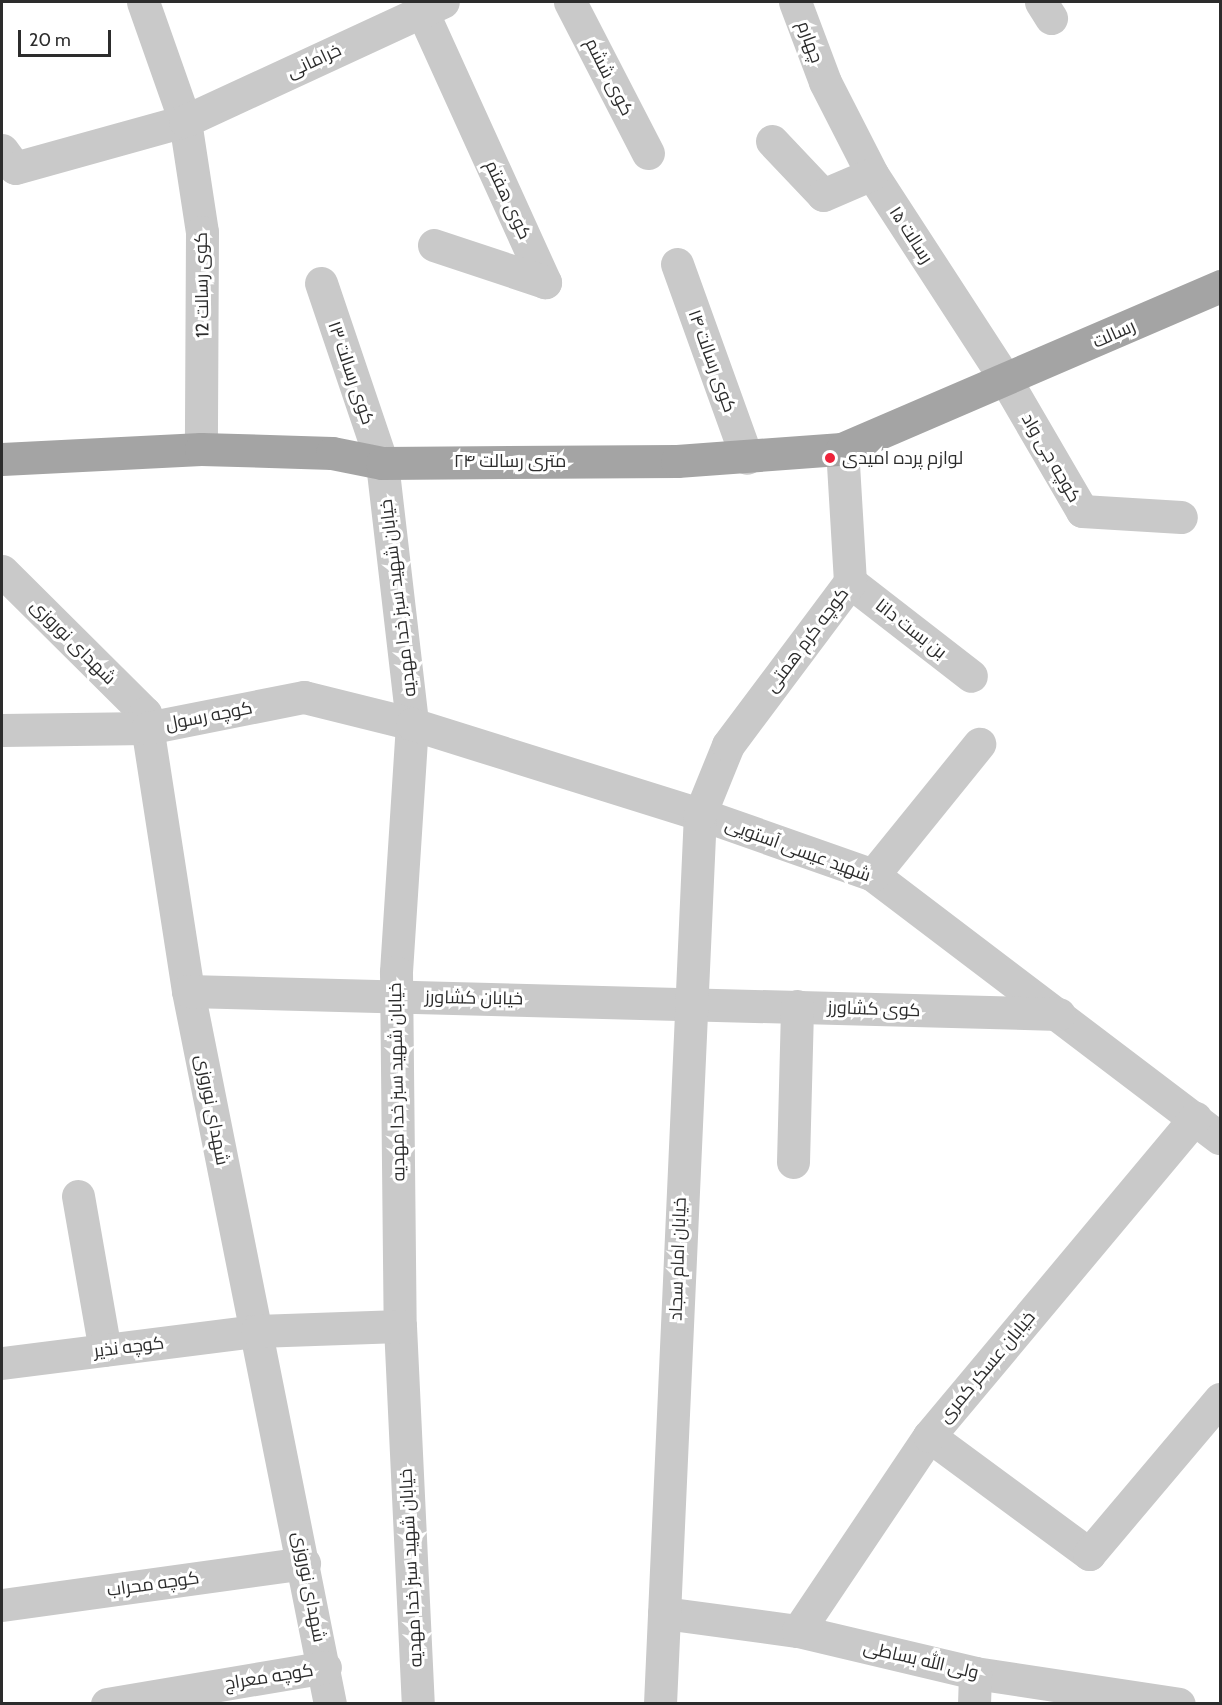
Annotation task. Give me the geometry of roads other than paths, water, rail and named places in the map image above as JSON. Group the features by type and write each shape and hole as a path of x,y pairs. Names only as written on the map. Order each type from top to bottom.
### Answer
{"main road":[{"name":"رسالت","path":"1007,382 1221,286"},
{"name":"۲۴ متری رسالت","path":"2,459 201,449 332,453 382,463 747,458 843,449 1007,382"}],"street":[{"name":"کوی رسالت 12","path":"143,2 185,121 205,262 201,449"},
{"name":"کوی ششم","path":"570,2 648,153"},
{"name":"چهارم","path":"795,2 825,82"},
{"name":"خرامانی","path":"2,150 15,168 185,121 433,6"},
{"name":"کوی هفتم","path":"433,6 545,282 434,245"},
{"name":"رسالت ۱۵","path":"825,82 872,174 1007,382"},
{"path":"772,141 823,195 872,174"},
{"name":"کوی رسالت ۱۴","path":"677,264 747,458"},
{"name":"کوی رسالت ۱۳","path":"321,282 382,463"},
{"name":"کوچه جی واد","path":"1007,382 1082,511 1181,516"},
{"name":"کوچه کرم همتی","path":"700,814 728,745 850,582 843,449"},
{"name":"خیابان شهید سبز خدا مهدیه","path":"382,463 412,724 396,996 400,1326 418,1704"},
{"name":"شهدای نوروزی","path":"2,571 145,713 188,991 325,1667 330,1704"},
{"name":"بن بست دانا","path":"850,582 971,676"},
{"name":"کوچه رسول","path":"2,730 147,728 304,697 412,724"},
{"name":"شهید عیسی آستویی","path":"412,724 700,814 873,875 1221,1138"},
{"path":"873,875 979,744"},
{"name":"خیابان امام سجاد","path":"660,1704 689,1004 700,814"},
{"name":"خیابان کشاورز","path":"188,991 689,1004"},
{"name":"کوی کشاورز","path":"689,1004 1059,1014"},
{"path":"793,1162 797,1006"},
{"name":"خیابان عسکر کمری","path":"798,1631 929,1436 1195,1118"},
{"path":"78,1196 105,1350"},
{"name":"کوچه نذیر","path":"2,1363 257,1331 400,1326"},
{"path":"929,1436 1089,1554 1221,1399"},
{"name":"کوچه محراب","path":"2,1605 304,1563"},
{"name":"ولی الله بساطی","path":"664,1613 798,1631 975,1688 1179,1704"},
{"name":"کوچه معراج","path":"107,1704 212,1695 325,1667"}],"place":[{"name":"لوازم پرده امیدی","path":"830,458"}]}
